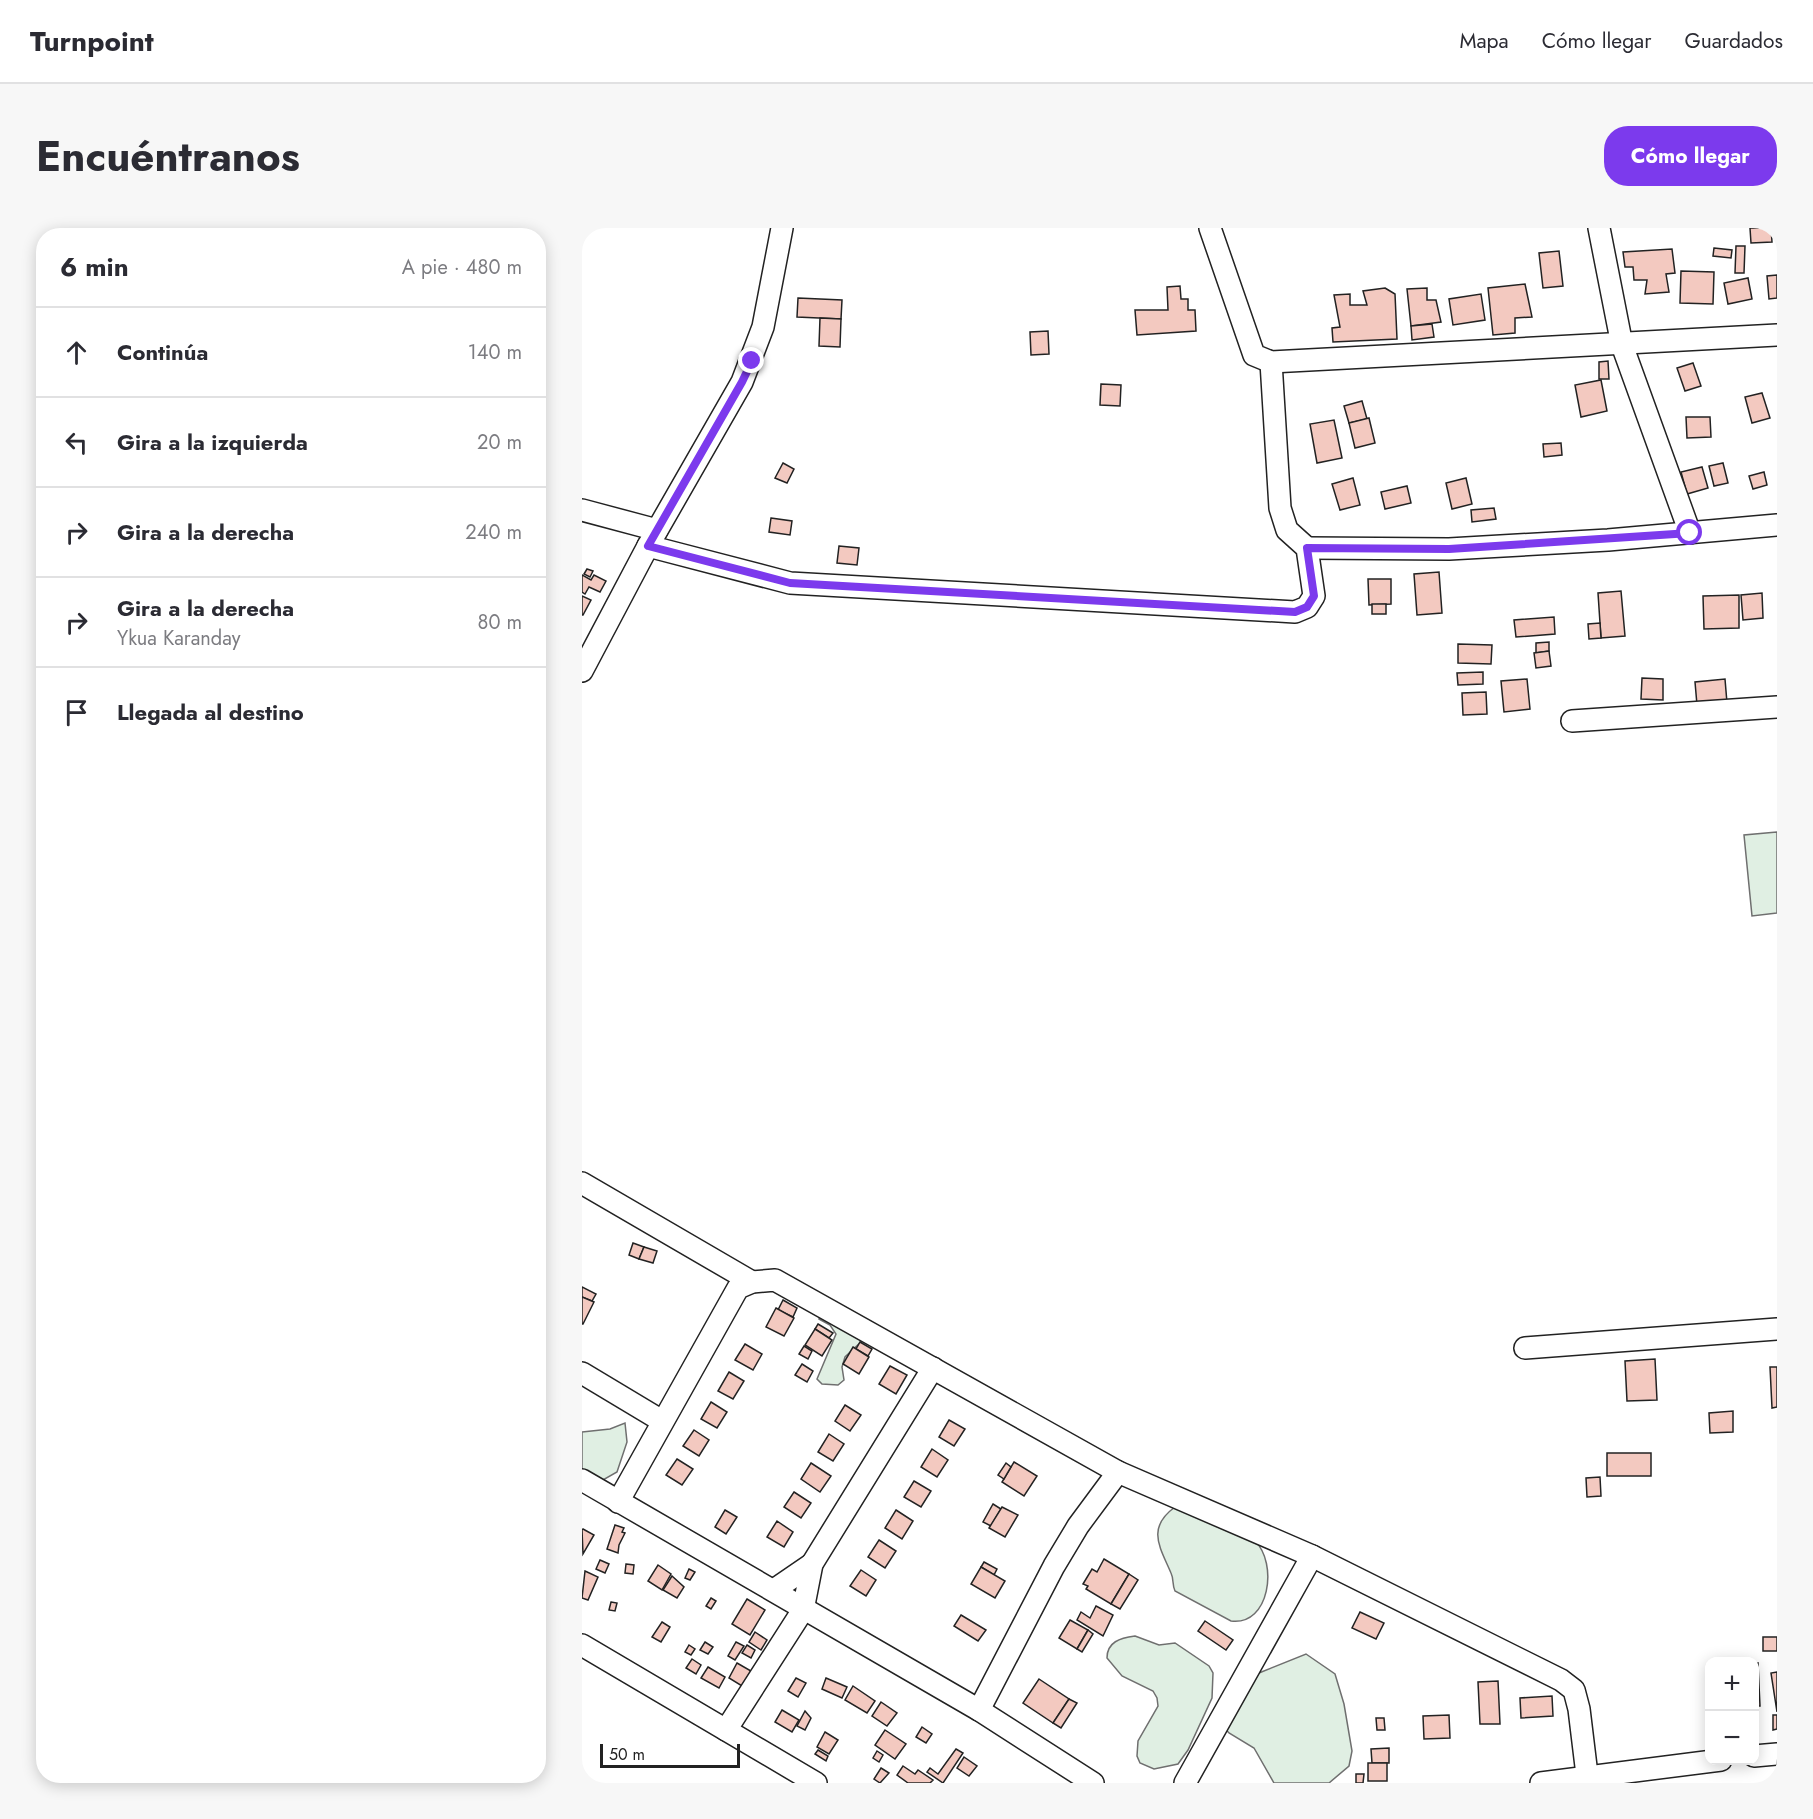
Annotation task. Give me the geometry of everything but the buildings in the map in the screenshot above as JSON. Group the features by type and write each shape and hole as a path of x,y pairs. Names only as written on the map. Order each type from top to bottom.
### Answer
{"street":[{"path":"582,671 588,644 653,538 752,361 763,327 782,228"},
{"path":"1210,228 1254,355 1271,362 1777,335"},
{"path":"1599,228 1622,345 1690,533"},
{"path":"582,510 653,538 790,583 1295,612 1307,607 1314,596 1307,548 1287,530 1280,508 1271,362"},
{"path":"1307,548 1449,549 1777,525"},
{"path":"1572,721 1777,707"},
{"path":"582,1183 752,1282"},
{"path":"618,1502 738,1288 752,1282 775,1280 1119,1472 1312,1556 1561,1680 1574,1690 1579,1709 1588,1780"},
{"path":"1525,1348 1777,1329"},
{"path":"726,1730 803,1610 812,1564 933,1368"},
{"path":"582,1373 662,1421"},
{"path":"979,1710 1054,1566 1078,1526 1119,1472"},
{"path":"582,1480 979,1710 1093,1783"},
{"path":"1185,1783 1312,1556"},
{"path":"774,1590 812,1564"},
{"path":"582,1645 816,1783"},
{"path":"1759,1756 1777,1754"},
{"path":"1541,1783 1588,1780 1705,1763"}],"green space":[{"path":"1777,832 1777,913 1752,916 1744,835"},
{"path":"820,1315 862,1341 845,1357 842,1367 844,1380 838,1385 822,1384 817,1379 836,1334 830,1325 819,1319"},
{"path":"625,1423 627,1442 617,1472 603,1480 582,1474 582,1432 610,1429"},
{"path":"1175,1507 1255,1541 1262,1551 1268,1577 1262,1604 1254,1614 1244,1620 1231,1621 1175,1591 1172,1575 1160,1546 1158,1530 1166,1515"},
{"path":"1135,1636 1159,1645 1175,1643 1209,1666 1213,1673 1212,1698 1188,1750 1178,1764 1154,1769 1140,1763 1137,1756 1138,1741 1158,1706 1157,1698 1153,1691 1122,1676 1107,1658 1109,1648 1115,1642"},
{"path":"1306,1654 1335,1674 1344,1704 1352,1751 1349,1766 1329,1783 1274,1783 1254,1748 1229,1733 1219,1722 1233,1693 1259,1673"}],"route":[{"path":"752,361 648,546 790,583 1295,612 1307,607 1314,596 1307,548 1449,549 1690,533"}]}
